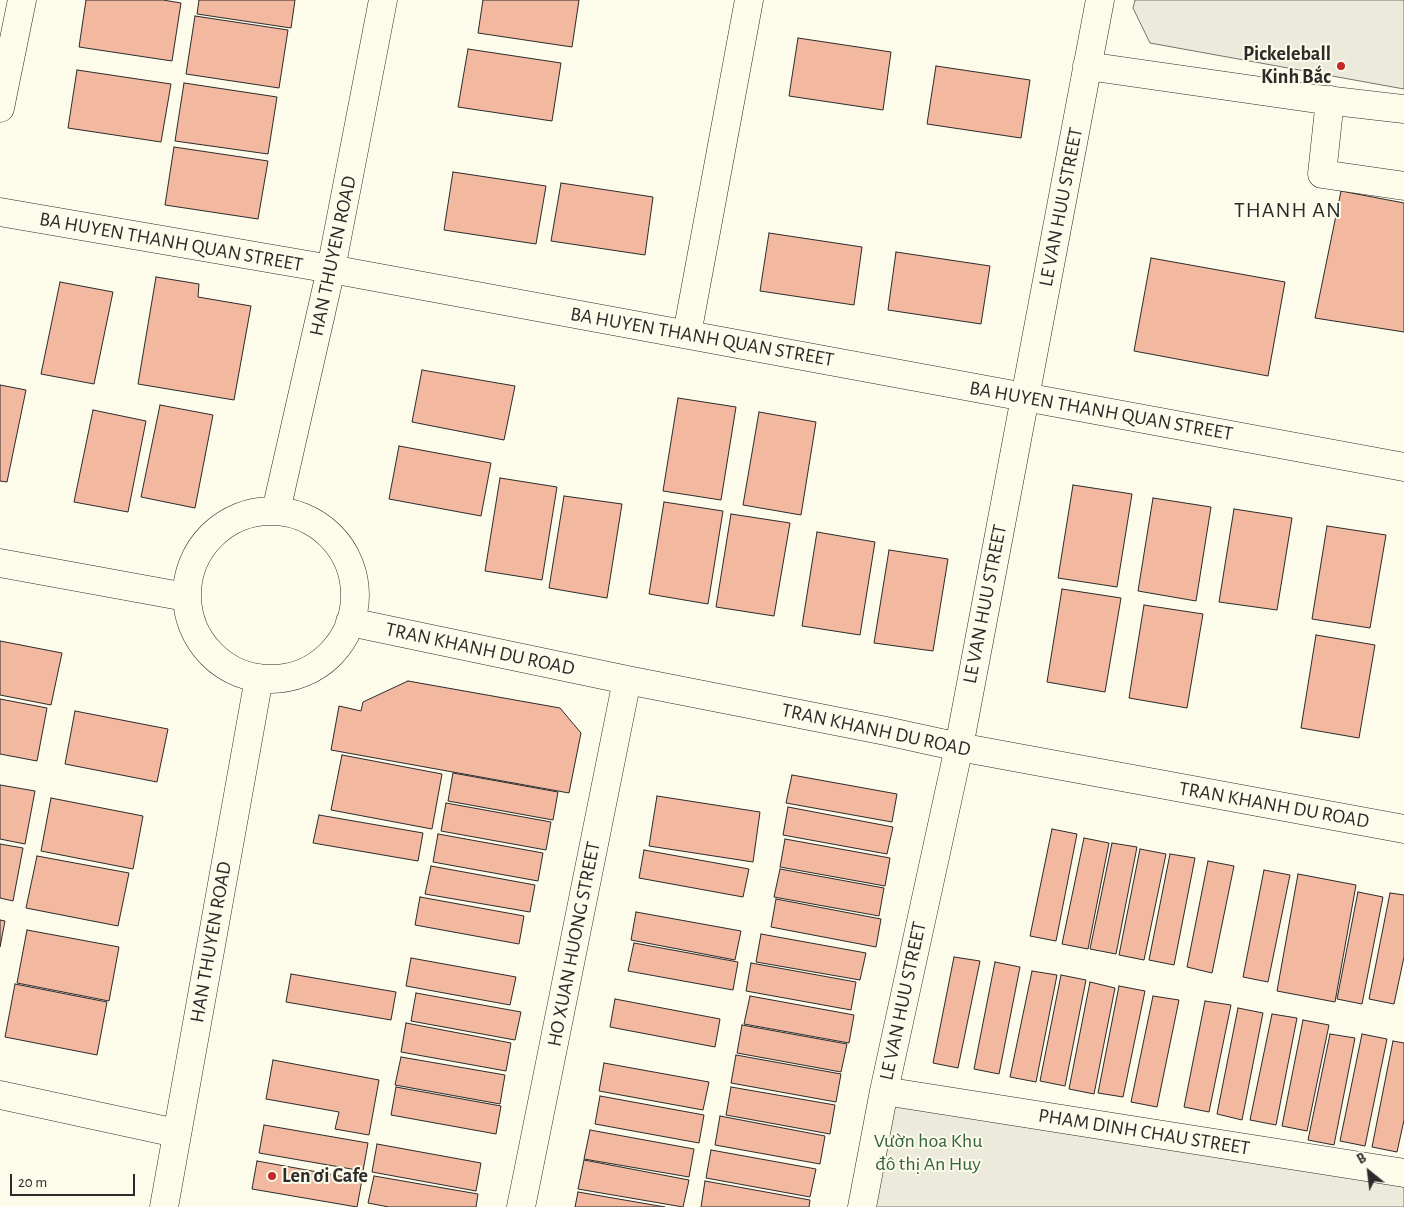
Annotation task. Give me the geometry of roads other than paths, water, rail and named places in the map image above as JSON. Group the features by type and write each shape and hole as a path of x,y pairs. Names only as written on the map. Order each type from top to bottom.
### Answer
{"street":[{"path":"0,108 22,0"},
{"name":"HAN THUYEN ROAD","path":"276,511 331,269 383,0"},
{"path":"687,334 749,0"},
{"name":"LE VAN HUU STREET","path":"862,1207 884,1091 959,747 1100,0"},
{"path":"1087,66 1404,109"},
{"path":"1330,100 1322,174 1404,186"},
{"name":"BA HUYEN THANH QUAN STREET","path":"0,212 331,269 1404,467"},
{"path":"276,511 290,513 315,522 336,540 349,562 355,589 355,603 350,622 341,641 333,651 317,664 299,674 286,677 259,678 230,668 209,652 195,631 186,597 190,570 208,538 223,526 240,517 258,512 276,511"},
{"path":"0,563 186,597"},
{"name":"TRAN KHANH DU ROAD","path":"350,622 959,747 1404,829"},
{"name":"HAN THUYEN ROAD","path":"164,1207 259,678"},
{"name":"HO XUAN HUONG STREET","path":"521,1207 626,680"},
{"name":"PHAM DINH CHAU STREET","path":"884,1091 1404,1173"},
{"path":"0,1094 176,1133"}],"place":[{"name":"Pickeleball Kinh Bắc","path":"1341,66"},
{"name":"Len ơi Cafe","path":"272,1176"}],"district":[{"name":"THANH AN","path":"1288,210"}],"park label":[{"name":"Vườn hoa Khu đô thị An Huy","path":"928,1152"}]}
